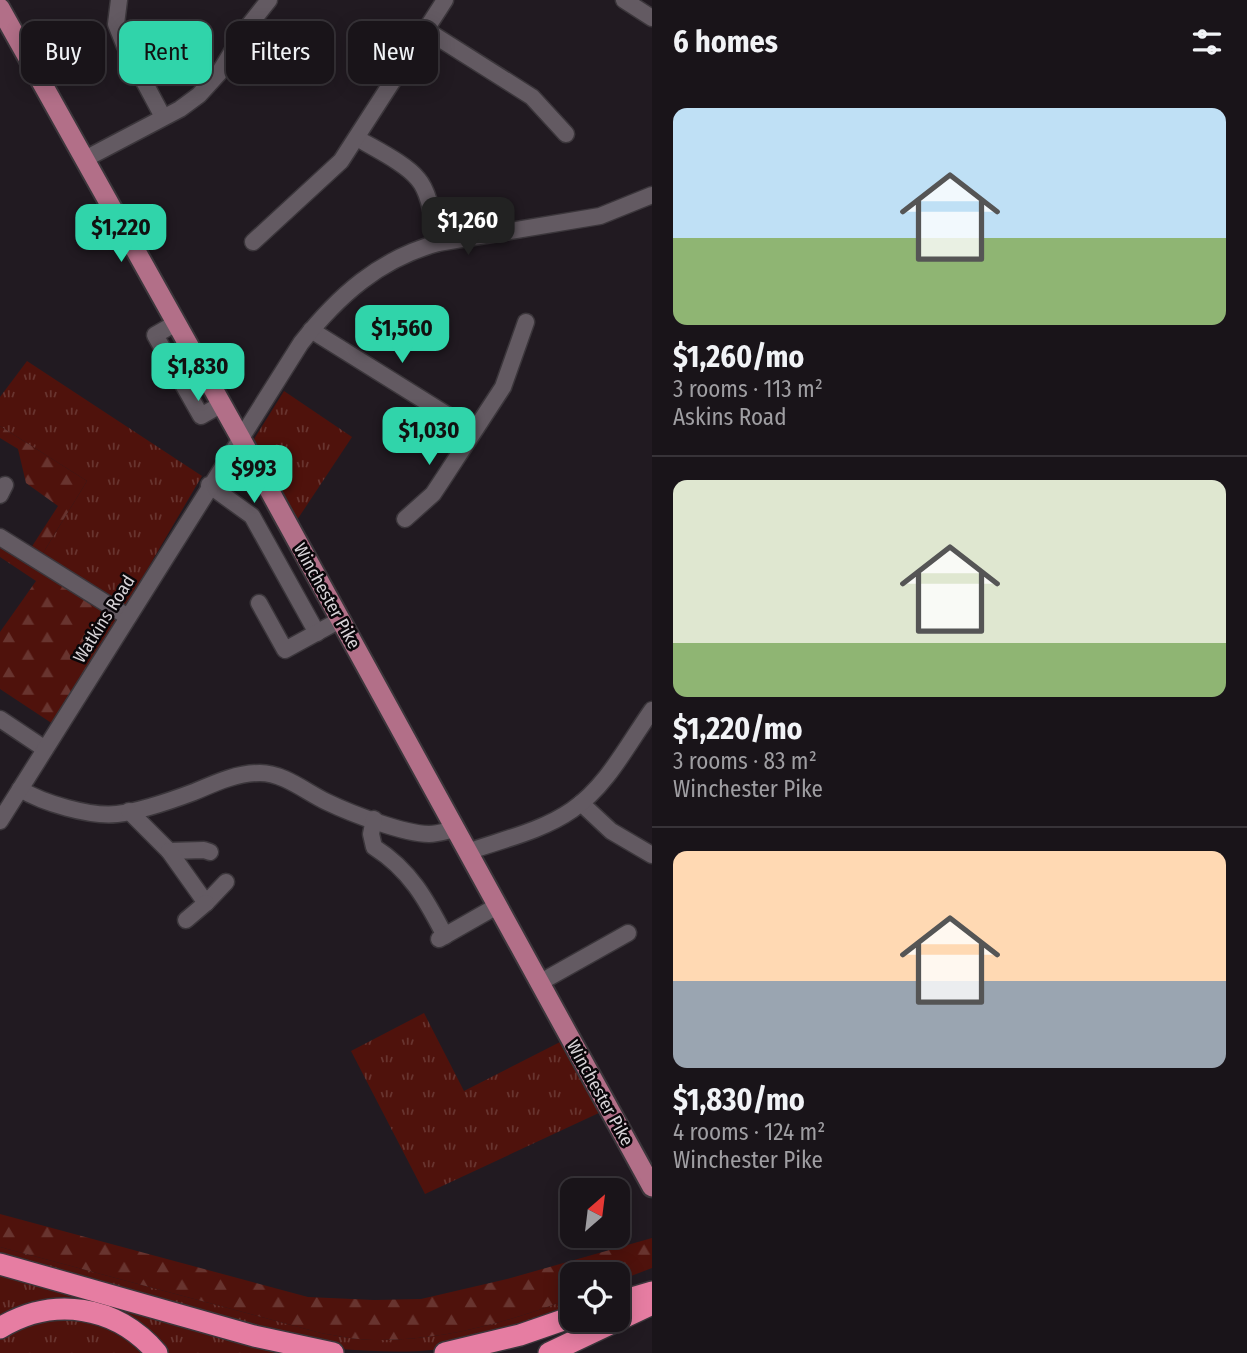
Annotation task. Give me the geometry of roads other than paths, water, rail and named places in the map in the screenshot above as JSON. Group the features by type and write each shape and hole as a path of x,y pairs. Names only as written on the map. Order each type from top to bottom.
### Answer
{"highway":[{"path":"0,1264 254,1336 333,1353"},
{"path":"630,1298 652,1292"},
{"path":"549,1353 652,1304"},
{"path":"0,1328 36,1312 74,1308 108,1316 130,1328 157,1353"},
{"path":"445,1353 520,1335 560,1321"}],"main road":[{"name":"Winchester Pike","path":"0,8 222,404 652,1187"}],"street":[{"path":"119,0 116,24 163,117"},
{"path":"86,159 180,109 211,83 246,29 270,0"},
{"path":"432,21 445,0"},
{"path":"624,0 652,18"},
{"path":"438,38 532,97 566,134"},
{"path":"253,242 330,173 357,138 392,84"},
{"path":"357,138 419,180 439,243"},
{"name":"Watkins Road","path":"0,821 240,437 311,330 338,300 368,275 401,255 439,243 600,216 652,195"},
{"path":"405,519 433,494 503,387 526,322"},
{"path":"311,330 473,431"},
{"path":"209,485 252,516 317,633"},
{"path":"0,537 128,617"},
{"path":"259,603 285,650 340,620"},
{"path":"467,852 561,817 581,803 607,775 652,710"},
{"path":"0,719 45,749"},
{"path":"20,789 63,806 101,814 117,814 166,801 226,778 258,773 273,774 328,802 396,827 427,834 455,829"},
{"path":"581,803 611,831 652,855"},
{"path":"129,811 169,851 206,902"},
{"path":"374,819 371,834 374,847 394,860 421,892 442,937 497,906"},
{"path":"169,851 211,852"},
{"path":"186,920 226,882"},
{"path":"539,983 628,933"}]}
